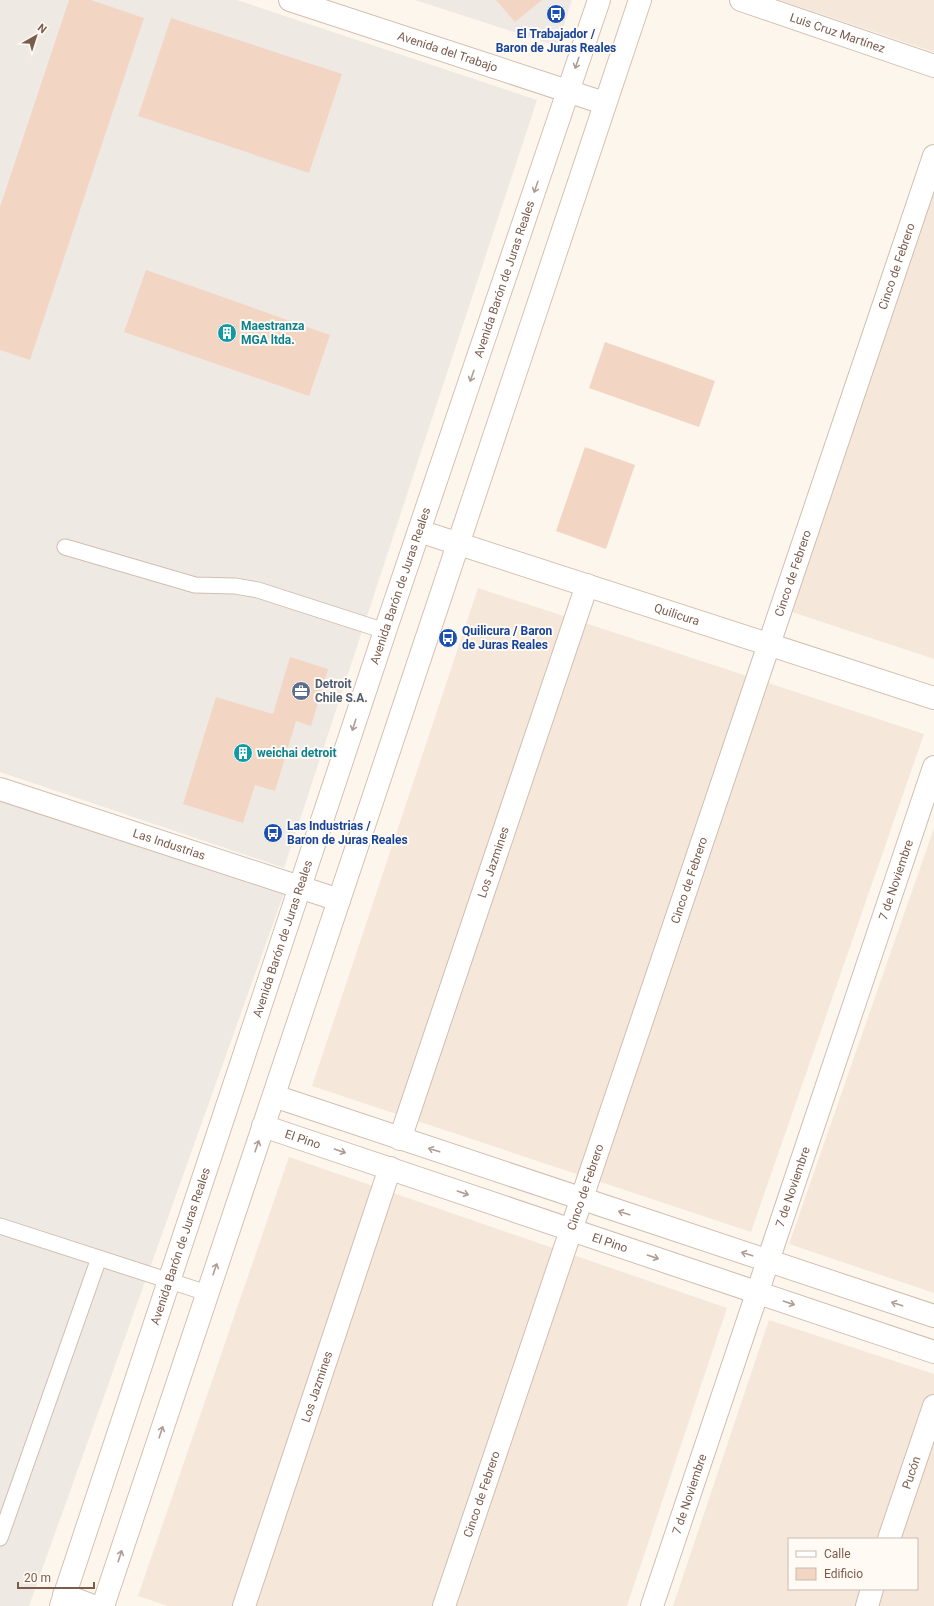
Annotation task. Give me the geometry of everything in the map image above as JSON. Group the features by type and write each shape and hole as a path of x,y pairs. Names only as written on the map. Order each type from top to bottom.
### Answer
{"street":[{"name":"Avenida del Trabajo","path":"290,0 604,103"},
{"name":"Avenida Barón de Juras Reales","path":"62,1601 385,631 599,0"},
{"path":"103,1606 604,103 640,0"},
{"name":"Luis Cruz Martínez","path":"741,0 782,7 934,66"},
{"name":"Cinco de Febrero","path":"444,1606 934,156"},
{"name":"Quilicura","path":"419,531 934,698"},
{"name":"Los Jazmines","path":"400,1138 587,585"},
{"name":"7 de Noviembre","path":"652,1606 934,767"},
{"name":"Las Industrias","path":"0,789 339,900"},
{"path":"274,1096 934,1316"},
{"name":"El Pino","path":"263,1126 934,1352"},
{"name":"Los Jazmines","path":"244,1606 390,1168"},
{"name":"Pucón","path":"889,1538 934,1406"},
{"path":"867,1606 872,1590"},
{"path":"62,1601 93,1606"}],"lane":[{"path":"66,547 195,585 235,586 258,590 385,631"},
{"path":"0,1226 207,1293"},
{"path":"0,1538 99,1258"}],"shaded area":[{"path":"0,0 237,0 537,100 284,868 0,772"},
{"path":"415,0 572,0 557,46"},
{"path":"779,0 934,0 934,52"},
{"path":"934,192 934,659 792,612"},
{"path":"478,588 924,734 751,1232 312,1086"},
{"path":"0,799 284,893 29,1606 0,1606"},
{"path":"934,828 934,1293 789,1244"},
{"path":"289,1157 727,1308 627,1606 168,1606 138,1596"},
{"path":"769,1320 934,1374 934,1606 673,1606"}],"building":[{"path":"69,0 91,0 144,18 30,360 0,350 0,207"},
{"path":"496,0 542,0 515,22"},
{"path":"171,18 342,74 309,173 138,116"},
{"name":"Maestranza MGA ltda.","path":"146,270 330,335 309,396 124,332"},
{"path":"605,342 715,381 699,427 589,388"},
{"path":"585,447 635,465 606,549 556,531"},
{"name":"weichai detroit","path":"290,657 328,669 311,726 296,721 275,791 255,785 243,823 183,804 216,697 273,714"}],"place":[{"name":"El Trabajador / Baron de Juras Reales","path":"556,14"},
{"name":"Maestranza MGA ltda.","path":"227,333"},
{"name":"Quilicura / Baron de Juras Reales","path":"448,638"},
{"name":"Detroit Chile S.A.","path":"301,691"},
{"name":"weichai detroit","path":"243,753"},
{"name":"Las Industrias / Baron de Juras Reales","path":"273,833"}]}
